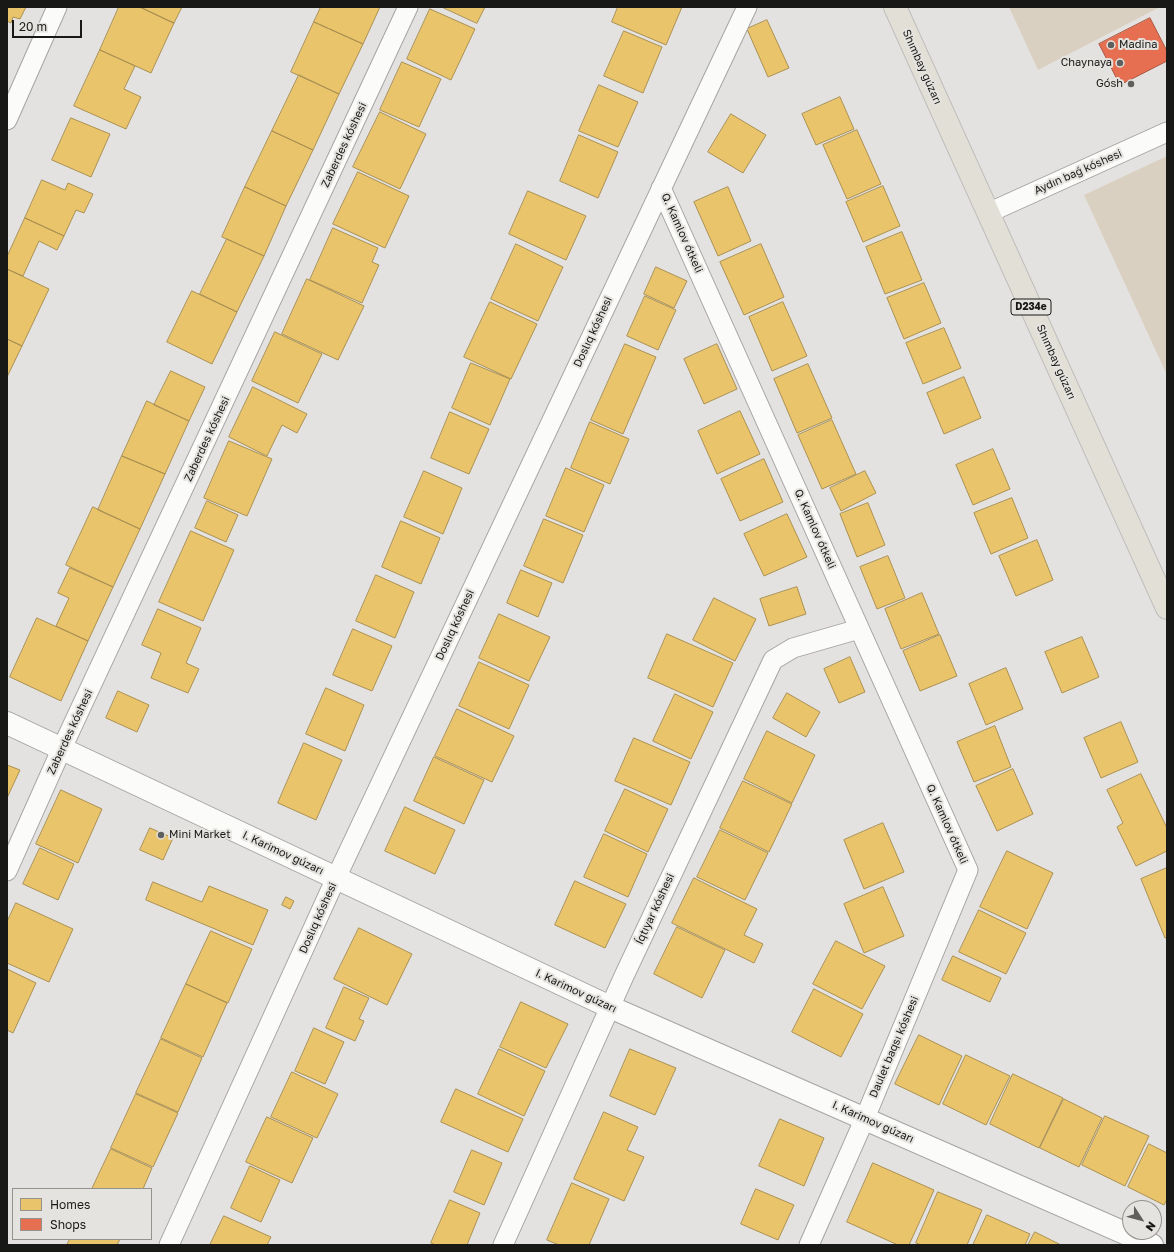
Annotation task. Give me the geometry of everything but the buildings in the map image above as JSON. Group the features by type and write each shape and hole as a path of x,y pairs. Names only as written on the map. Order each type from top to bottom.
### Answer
{"main road":[{"name":"Shımbay gúzarı","path":"895,7 1167,608"}],"street":[{"path":"7,120 57,7"},
{"name":"Zaberdes kóshesi","path":"7,871 62,748 408,7"},
{"name":"Doslıq kóshesi","path":"169,1245 336,878 747,7"},
{"name":"Aydın baǵ kóshesi","path":"988,213 1167,132"},
{"name":"Q. Kamlov ótkeli","path":"661,188 968,870"},
{"name":"Íqtıyar kóshesi","path":"504,1245 610,1007 773,660 793,648 860,629"},
{"name":"I. Karimov gúzarı","path":"7,723 610,1007 1152,1245"},
{"name":"Daulet baqsı kóshesi","path":"809,1245 968,870"}],"shaded area":[{"path":"1009,7 1160,7 1038,70"},
{"path":"1167,156 1167,375 1084,195"}],"place":[{"name":"Madina","path":"1111,45"},
{"name":"Chaynaya","path":"1120,63"},
{"name":"Gósh","path":"1131,84"},
{"name":"Mini Market","path":"161,835"}]}
